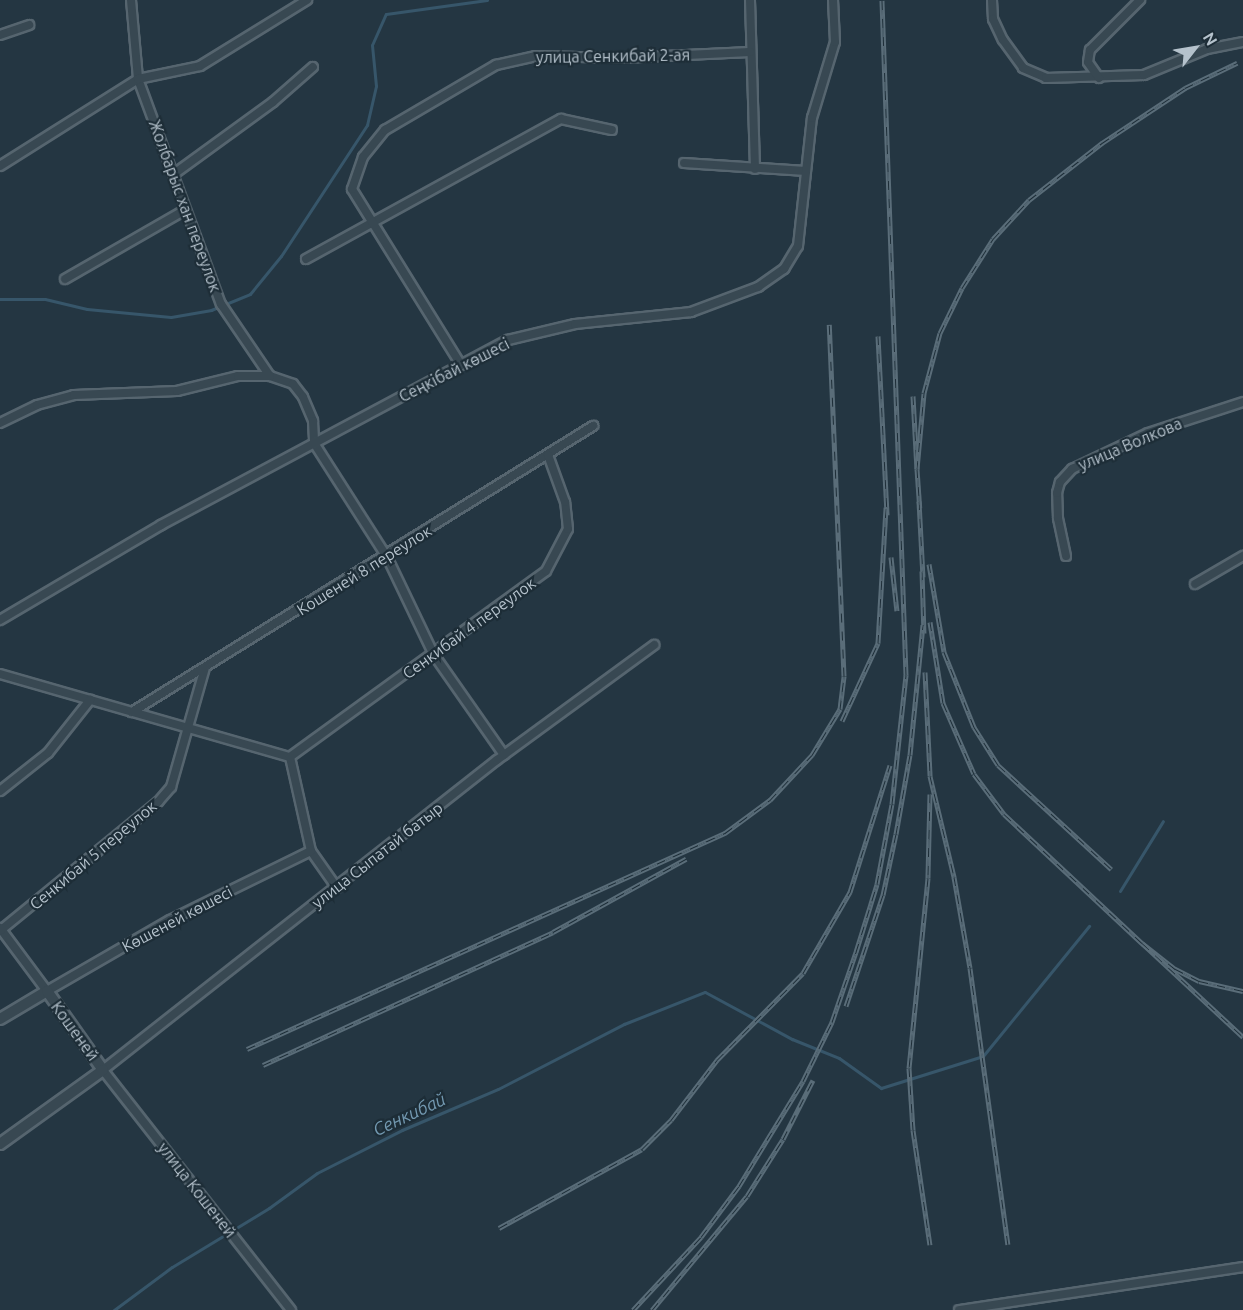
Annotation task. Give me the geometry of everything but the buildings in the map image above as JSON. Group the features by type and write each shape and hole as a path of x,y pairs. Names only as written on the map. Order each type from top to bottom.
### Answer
{"street":[{"name":"Жолбарыс хан переулок","path":"131,0 138,79 174,174 185,210 221,304 270,376"},
{"path":"0,166 138,79 200,66 307,0"},
{"path":"750,0 755,169"},
{"name":"Сеңкібай көшесі","path":"0,620 161,525 508,340 575,324 691,312 758,287 784,269 798,246 812,118 835,42 833,0"},
{"path":"992,0 993,19 1003,40 1023,68 1046,78 1144,75 1207,49 1243,42"},
{"path":"1099,78 1088,62 1090,50 1140,0"},
{"path":"0,35 29,24"},
{"name":"улица Сенкибай 2-ая","path":"461,365 352,189 363,157 385,130 496,65 536,56 622,58 750,52"},
{"path":"174,174 273,102 313,67"},
{"path":"306,259 373,220 453,181 561,119 612,130"},
{"path":"684,164 806,171"},
{"path":"65,279 185,210"},
{"path":"0,423 37,405 74,395 177,391 238,376 270,376 293,384 303,397 313,421 314,443 387,557 434,655 504,754"},
{"name":"улица Волкова","path":"1066,556 1058,518 1057,493 1060,482 1072,469 1148,433 1243,402"},
{"name":"Кошеней 8 переулок","path":"132,712 387,557 593,426"},
{"name":"Сенкибай 4 переулок","path":"290,757 434,655 546,571 568,529 565,502 548,455"},
{"path":"1195,584 1243,556"},
{"name":"улица Сыпатай батыр","path":"103,1070 337,888 504,754 654,645"},
{"name":"Сенкибай 5 переулок","path":"1,929 158,802 171,787 186,727 205,668"},
{"path":"0,674 290,757 311,851 337,888"},
{"path":"0,791 48,753 90,700"},
{"name":"Көшеней көшесі","path":"47,992 170,920 311,851"},
{"path":"0,1018 47,992 1,929"},
{"name":"Кошеней","path":"47,992 103,1070"},
{"path":"0,1144 103,1070"},
{"name":"улица Кошеней","path":"103,1070 291,1310"},
{"path":"959,1310 1243,1267"}],"waterway":[{"path":"0,299 45,299 87,309 171,317 211,310 250,294 281,256 367,125 376,86 372,45 386,14 487,0"},
{"path":"1120,891 1163,821"},
{"name":"Сенкибай","path":"114,1310 172,1267 269,1208 317,1173 402,1130 498,1089 624,1024 705,992 792,1039 839,1058 881,1088 983,1056 1089,926"}],"railway":[{"path":"633,1310 701,1237 739,1186 803,1081 832,1022 877,884 892,804 906,675 882,0"},
{"path":"913,396 917,469 924,393 940,333 962,288 993,239 1029,200 1102,143 1185,88 1237,63"},
{"path":"247,1049 725,833 770,800 812,755 840,709 844,676 829,324"},
{"path":"878,336 887,515"},
{"path":"917,469 920,508"},
{"path":"919,501 923,577"},
{"path":"842,721 878,643 886,507"},
{"path":"891,557 897,611"},
{"path":"929,564 944,652 974,727 998,765 1111,869"},
{"path":"922,571 924,633"},
{"path":"930,622 943,703 974,774 1004,814 1142,943"},
{"path":"846,1006 883,895 896,834 910,755 923,625"},
{"path":"925,672 930,776 954,877 970,968 1008,1244"},
{"path":"499,1228 642,1149 671,1120 717,1060 803,973 850,892 890,765"},
{"path":"930,794 928,878 909,1068 913,1130 930,1245"},
{"path":"263,1065 553,932 686,859"},
{"path":"1243,991 1199,981 1175,969 1142,943 1243,1037"},
{"path":"652,1310 747,1196 783,1139 813,1080"}]}
